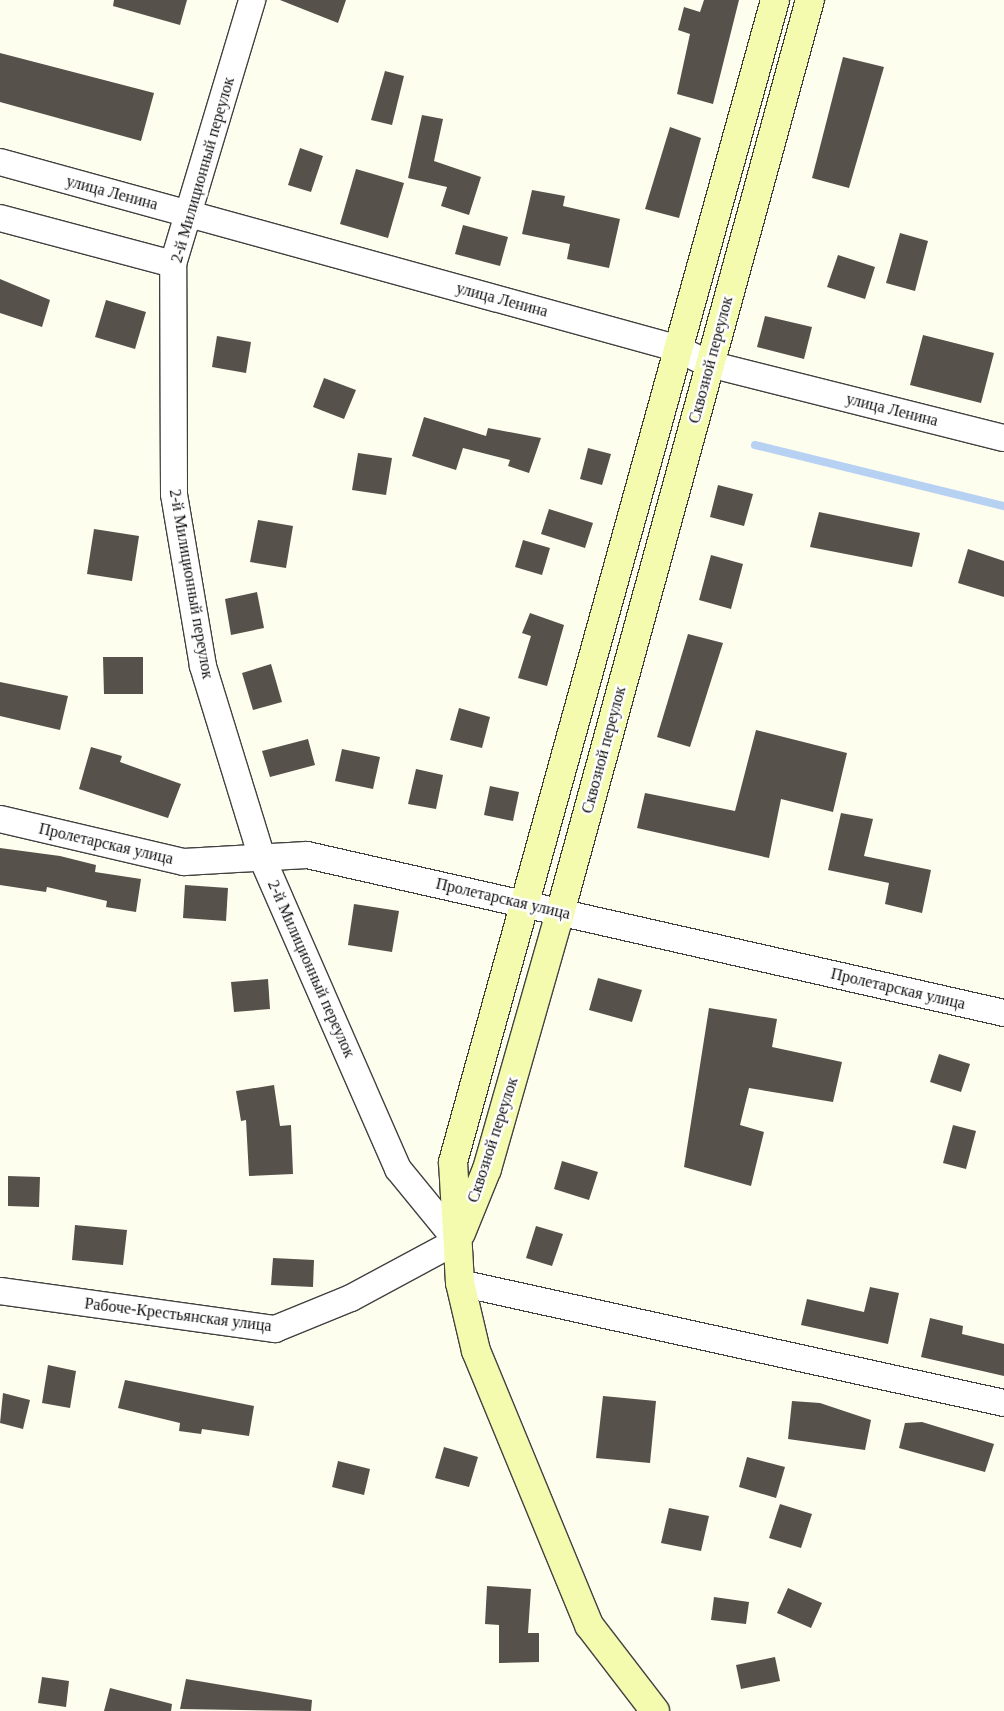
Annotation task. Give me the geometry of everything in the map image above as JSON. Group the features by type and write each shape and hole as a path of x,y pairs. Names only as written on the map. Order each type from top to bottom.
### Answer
{"street":[{"name":"2-й Милиционный переулок","path":"252,0 190,214 173,264 174,494 203,666 262,858 398,1169 457,1241"},
{"name":"Сквозной переулок","path":"457,1241 453,1162 676,348 775,0"},
{"name":"Сквозной переулок","path":"457,1241 487,1170 560,913 810,0"},
{"name":"улица Ленина","path":"0,162 676,348 709,364 1004,438"},
{"path":"0,218 173,264"},
{"name":"Пролетарская улица","path":"0,819 184,862 307,855 1004,1013"},
{"path":"457,1241 460,1283 476,1352 589,1625 655,1711"},
{"name":"Рабоче-Крестьянская улица","path":"0,1291 275,1329 351,1298 457,1241"},
{"path":"460,1283 1004,1403"}],"building":[{"path":"114,0 187,0 180,25 113,6"},
{"path":"280,0 346,0 338,23"},
{"path":"704,0 739,0 713,104 677,94 690,34 678,30 684,7 700,12"},
{"path":"0,53 154,93 141,141 0,102"},
{"path":"843,57 884,67 849,188 812,178"},
{"path":"385,71 404,76 392,125 371,120"},
{"path":"422,115 443,119 434,161 481,177 469,215 441,206 447,187 408,178"},
{"path":"670,127 701,138 679,218 645,209"},
{"path":"300,148 323,156 311,192 288,185"},
{"path":"356,169 404,183 388,238 340,224"},
{"path":"532,190 565,196 563,206 620,219 609,268 567,259 570,244 522,234"},
{"path":"463,225 508,237 500,266 455,254"},
{"path":"900,233 928,241 915,291 886,283"},
{"path":"838,255 875,267 865,299 827,287"},
{"path":"0,279 50,300 42,327 0,313"},
{"path":"106,300 146,312 135,349 95,337"},
{"path":"765,316 812,327 804,359 757,347"},
{"path":"923,335 994,353 981,403 910,385"},
{"path":"217,336 251,342 246,373 212,367"},
{"path":"324,378 356,390 344,419 313,407"},
{"path":"424,417 486,436 488,428 541,438 529,473 508,466 510,460 463,448 456,470 412,456"},
{"path":"588,448 611,454 602,485 580,479"},
{"path":"358,453 392,458 386,495 352,490"},
{"path":"718,485 753,494 744,526 710,517"},
{"path":"549,509 593,523 585,548 541,534"},
{"path":"819,512 920,533 912,567 810,547"},
{"path":"258,520 293,526 286,568 250,562"},
{"path":"94,529 139,536 132,581 87,574"},
{"path":"523,540 550,548 542,575 515,567"},
{"path":"968,549 1004,561 1004,597 958,583"},
{"path":"711,555 743,564 731,609 699,600"},
{"path":"257,592 264,628 231,635 225,599"},
{"path":"530,613 564,625 547,686 518,678 531,636 522,633"},
{"path":"688,634 723,643 690,747 657,737"},
{"path":"103,657 143,657 143,694 104,694"},
{"path":"271,664 282,702 253,710 242,673"},
{"path":"0,682 68,696 60,730 0,716"},
{"path":"459,708 490,717 482,748 450,740"},
{"path":"756,730 847,753 833,812 781,799 769,858 637,828 645,793 735,811"},
{"path":"308,739 315,765 270,777 262,751"},
{"path":"91,747 122,756 120,762 181,784 168,818 79,789"},
{"path":"342,749 380,757 373,789 335,781"},
{"path":"416,769 443,775 436,809 408,804"},
{"path":"490,786 519,792 513,821 484,815"},
{"path":"841,813 873,819 864,856 931,870 922,913 885,904 889,883 828,870"},
{"path":"0,848 60,856 96,865 95,872 141,879 136,912 106,907 107,901 47,887 46,892 0,885"},
{"path":"185,885 228,888 226,921 183,918"},
{"path":"354,904 399,911 392,952 348,945"},
{"path":"598,978 642,990 632,1022 589,1010"},
{"path":"268,979 270,1009 234,1012 231,982"},
{"path":"709,1008 777,1019 772,1047 842,1062 833,1102 749,1088 740,1125 764,1132 751,1186 684,1167"},
{"path":"939,1054 970,1064 961,1092 930,1082"},
{"path":"274,1085 280,1126 291,1125 293,1174 249,1176 246,1120 241,1121 236,1091"},
{"path":"953,1125 976,1131 966,1169 943,1163"},
{"path":"562,1161 598,1172 589,1200 554,1189"},
{"path":"8,1176 40,1177 39,1207 8,1206"},
{"path":"75,1225 127,1230 123,1265 72,1260"},
{"path":"536,1226 563,1234 552,1266 526,1258"},
{"path":"273,1258 314,1260 313,1287 271,1285"},
{"path":"870,1287 899,1293 888,1344 801,1325 807,1299 864,1312"},
{"path":"930,1318 963,1326 962,1334 1004,1344 1004,1376 921,1357"},
{"path":"48,1365 76,1371 70,1408 42,1403"},
{"path":"125,1380 254,1406 249,1436 202,1429 201,1434 179,1431 180,1423 118,1408"},
{"path":"3,1393 30,1400 23,1429 0,1423"},
{"path":"603,1396 656,1401 650,1463 596,1458"},
{"path":"792,1401 820,1403 871,1420 865,1450 788,1439"},
{"path":"922,1422 994,1444 985,1472 899,1448 905,1423"},
{"path":"444,1447 478,1457 469,1487 435,1478"},
{"path":"747,1457 785,1467 776,1498 739,1487"},
{"path":"338,1461 370,1469 364,1495 332,1487"},
{"path":"780,1504 812,1514 801,1548 769,1538"},
{"path":"669,1508 709,1516 701,1551 661,1543"},
{"path":"487,1586 531,1589 528,1633 539,1633 539,1662 499,1663 499,1625 485,1624"},
{"path":"788,1588 822,1603 811,1628 777,1613"},
{"path":"714,1597 749,1602 746,1624 711,1620"},
{"path":"775,1657 780,1681 741,1689 736,1665"},
{"path":"42,1677 69,1681 66,1707 38,1703"},
{"path":"186,1679 312,1700 311,1711 180,1709"},
{"path":"110,1688 172,1704 171,1711 104,1711"}],"waterway":[{"path":"755,445 1004,506"}]}
